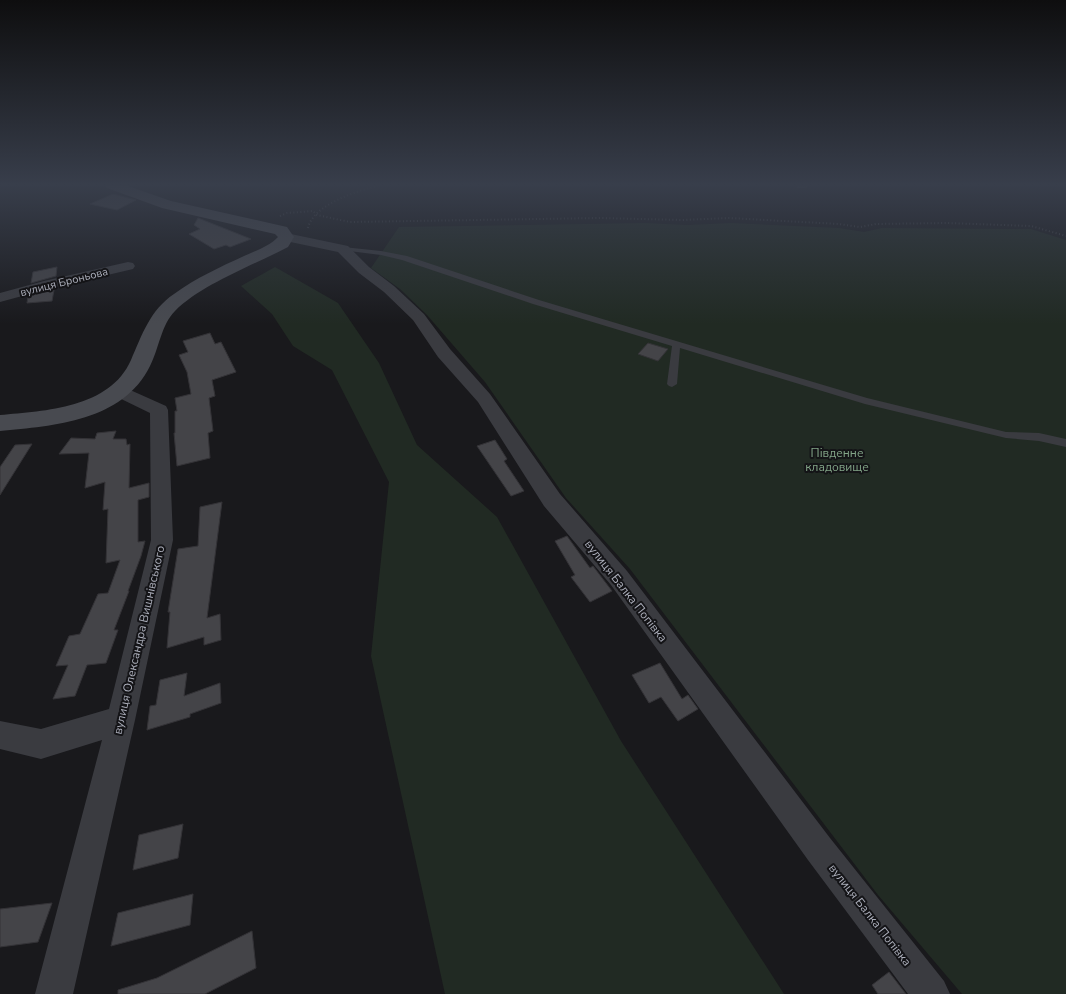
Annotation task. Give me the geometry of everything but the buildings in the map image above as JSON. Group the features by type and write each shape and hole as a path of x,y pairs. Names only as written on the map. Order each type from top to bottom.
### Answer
{"street":[{"path":"282,231 286,236 344,250"},
{"path":"0,423 51,419 90,407 119,391 138,370 150,338 168,308 210,280 282,243 286,236"},
{"name":"вулиця Балка Попівка","path":"344,250 364,270 389,289 419,317 444,353 484,398 552,500 619,578 819,849 931,994"},
{"name":"вулиця Броньова","path":"0,298 44,285 128,266"},
{"name":"вулиця Олександра Вишнівського","path":"54,994 121,720 162,540 159,410 119,391"},
{"path":"0,736 41,744 121,720"}],"lane":[{"path":"344,250 381,253 404,258 536,302 865,402 1006,435 1039,437 1066,443"},
{"path":"672,384 676,345"}],"path":[{"path":"1050,231 1066,236"}],"green space":[{"name":"Південне кладовище","path":"396,231 1039,231 1066,240 1066,994 962,994 878,895 630,569 566,498 485,382 427,315 400,289 371,268"},
{"path":"275,267 338,303 379,363 417,445 497,517 621,741 784,994 445,994 371,656 389,482 332,370 293,346 272,314 241,286"}]}
